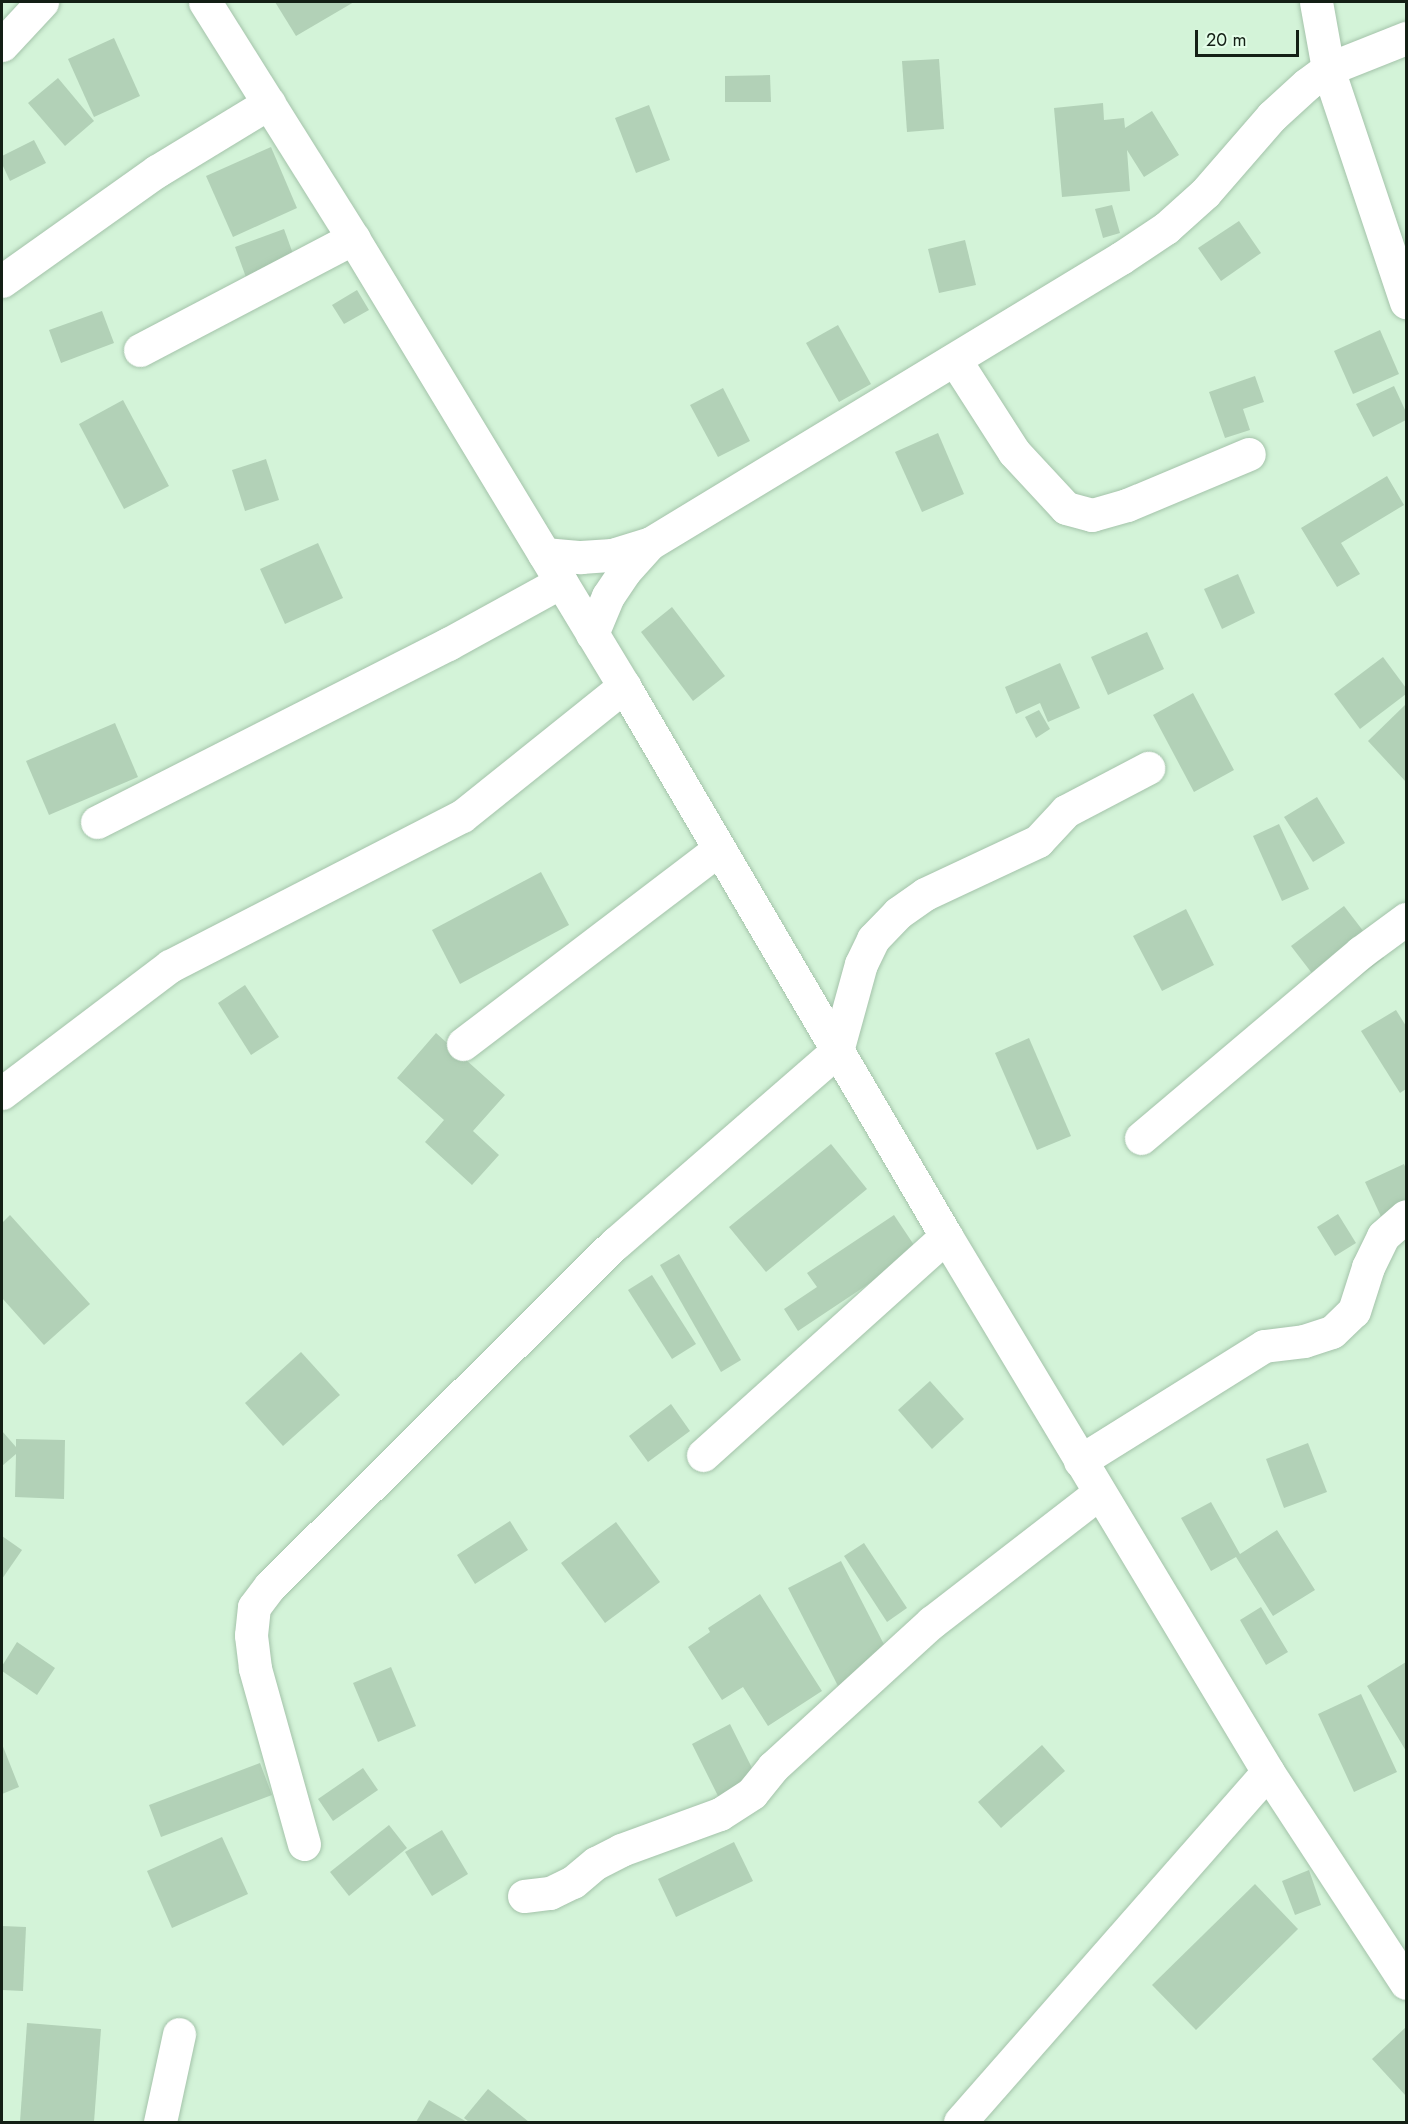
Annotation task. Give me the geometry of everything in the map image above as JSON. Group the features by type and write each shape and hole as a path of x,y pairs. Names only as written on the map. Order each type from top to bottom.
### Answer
{"street":[{"path":"2,45 42,2"},
{"path":"205,2 353,238 624,686 946,1236 1268,1772 1407,1983"},
{"path":"1316,2 1328,69 1407,302"},
{"path":"544,554 581,557 612,555 649,544 955,360 1166,228 1204,193 1272,116 1307,84 1328,69 1407,38"},
{"path":"2,281 157,171 269,103"},
{"path":"140,350 353,238"},
{"path":"955,360 1014,452 1066,507 1092,514 1127,506 1249,454"},
{"path":"592,634 608,596 624,572 649,544"},
{"path":"97,822 448,644 561,582"},
{"path":"2,1093 170,966 462,816 624,686"},
{"path":"304,1844 255,1668 251,1635 254,1608 270,1586 616,1244 837,1051 861,964 873,939 898,913 925,894 1038,841 1066,811 1148,768"},
{"path":"463,1044 718,850"},
{"path":"1141,1138 1360,952 1407,919"},
{"path":"1080,1461 1264,1346 1304,1341 1332,1332 1354,1311 1368,1267 1383,1236 1407,1216"},
{"path":"703,1455 946,1236"},
{"path":"524,1896 550,1893 613,1854 720,1814 752,1793 773,1767 932,1622 1099,1493"},
{"path":"960,2122 1268,1772"},
{"path":"160,2122 179,2034"}],"building":[{"path":"275,2 354,2 296,36"},
{"path":"114,38 140,96 94,117 68,59"},
{"path":"939,59 944,129 907,132 902,61"},
{"path":"770,75 771,102 725,102 725,76"},
{"path":"58,78 94,121 65,146 28,103"},
{"path":"1103,103 1104,120 1124,118 1125,128 1152,111 1179,155 1144,177 1127,150 1130,191 1062,197 1054,108"},
{"path":"649,105 670,160 636,173 615,118"},
{"path":"34,140 46,163 10,181 2,164 2,156"},
{"path":"271,147 297,208 233,237 206,176"},
{"path":"1112,205 1120,233 1103,238 1095,209"},
{"path":"1239,221 1261,253 1221,281 1198,248"},
{"path":"284,229 296,262 247,280 235,247"},
{"path":"965,240 976,285 939,293 928,249"},
{"path":"357,290 369,310 344,324 332,305"},
{"path":"102,311 114,343 61,363 49,330"},
{"path":"838,325 871,384 839,402 806,343"},
{"path":"1380,330 1399,374 1353,394 1334,351"},
{"path":"1255,376 1264,402 1243,409 1250,430 1225,438 1209,392"},
{"path":"1394,386 1406,412 1406,420 1373,437 1356,404"},
{"path":"723,388 750,441 718,457 690,405"},
{"path":"123,400 169,486 124,509 79,424"},
{"path":"938,433 964,494 922,512 895,452"},
{"path":"266,459 279,500 245,511 232,470"},
{"path":"1387,476 1404,505 1341,543 1360,574 1337,587 1301,528"},
{"path":"318,543 343,598 285,624 260,569"},
{"path":"1238,574 1255,613 1222,629 1204,589"},
{"path":"672,607 725,676 693,701 641,632"},
{"path":"1147,632 1164,669 1108,695 1091,657"},
{"path":"1383,657 1406,688 1406,694 1360,729 1334,694"},
{"path":"1060,663 1080,708 1048,722 1040,703 1016,714 1005,687"},
{"path":"1193,693 1234,770 1194,792 1153,715"},
{"path":"1406,704 1406,782 1368,741"},
{"path":"1039,710 1050,729 1036,738 1025,717"},
{"path":"115,723 138,777 49,815 26,761"},
{"path":"1317,797 1345,843 1313,862 1284,817"},
{"path":"1279,824 1309,889 1282,901 1253,836"},
{"path":"541,872 569,925 460,984 432,930"},
{"path":"1344,906 1384,958 1331,998 1291,946"},
{"path":"1186,909 1214,965 1162,991 1133,936"},
{"path":"245,985 279,1037 251,1055 218,1003"},
{"path":"1396,1010 1406,1026 1406,1089 1400,1093 1361,1031"},
{"path":"436,1033 505,1095 473,1131 499,1155 472,1185 425,1142 444,1120 397,1078"},
{"path":"1029,1038 1071,1136 1037,1150 995,1053"},
{"path":"831,1144 867,1189 766,1272 729,1227"},
{"path":"1404,1164 1406,1169 1406,1228 1390,1236 1365,1182"},
{"path":"1338,1214 1356,1243 1335,1256 1317,1227"},
{"path":"10,1215 90,1304 44,1345 2,1298 2,1223"},
{"path":"894,1215 918,1251 798,1331 784,1309 817,1287 807,1273"},
{"path":"679,1254 741,1360 721,1372 660,1265"},
{"path":"652,1275 696,1344 672,1359 628,1290"},
{"path":"301,1352 340,1395 283,1446 245,1403"},
{"path":"930,1381 964,1419 932,1449 898,1410"},
{"path":"671,1404 690,1431 648,1462 629,1436"},
{"path":"2,1431 16,1447 16,1439 65,1440 64,1499 15,1497 16,1454 2,1466"},
{"path":"1308,1443 1327,1492 1284,1508 1266,1459"},
{"path":"1211,1502 1240,1554 1277,1530 1315,1590 1273,1616 1236,1557 1211,1571 1181,1518"},
{"path":"510,1521 528,1550 475,1584 457,1555"},
{"path":"616,1522 660,1582 605,1623 561,1563"},
{"path":"2,1536 22,1550 2,1579"},
{"path":"864,1543 907,1608 887,1622 844,1556"},
{"path":"841,1561 891,1658 838,1686 788,1588"},
{"path":"760,1594 822,1691 768,1726 743,1687 722,1700 688,1647 710,1632 708,1628"},
{"path":"1261,1607 1288,1652 1266,1665 1240,1620"},
{"path":"17,1642 55,1668 37,1695 2,1671 2,1666"},
{"path":"1406,1662 1406,1751 1367,1686"},
{"path":"391,1667 416,1726 378,1742 353,1683"},
{"path":"1361,1694 1397,1772 1354,1792 1318,1714"},
{"path":"730,1724 758,1780 720,1800 692,1744"},
{"path":"2,1744 19,1787 2,1794"},
{"path":"1042,1745 1065,1771 1001,1828 978,1802"},
{"path":"260,1763 272,1795 161,1837 149,1805"},
{"path":"363,1768 378,1790 333,1821 318,1799"},
{"path":"389,1825 407,1848 349,1896 330,1872"},
{"path":"442,1830 468,1874 432,1896 405,1852"},
{"path":"222,1837 248,1894 172,1928 147,1871"},
{"path":"734,1842 753,1881 676,1917 658,1879"},
{"path":"1309,1870 1321,1905 1295,1915 1282,1881"},
{"path":"1255,1884 1298,1929 1196,2030 1152,1985"},
{"path":"2,1926 26,1927 23,1991 2,1990"},
{"path":"27,2023 101,2029 94,2122 20,2122"},
{"path":"1406,2027 1406,2096 1372,2059"},
{"path":"488,2089 529,2122 469,2122 464,2118"},
{"path":"429,2100 467,2122 416,2122"}]}
